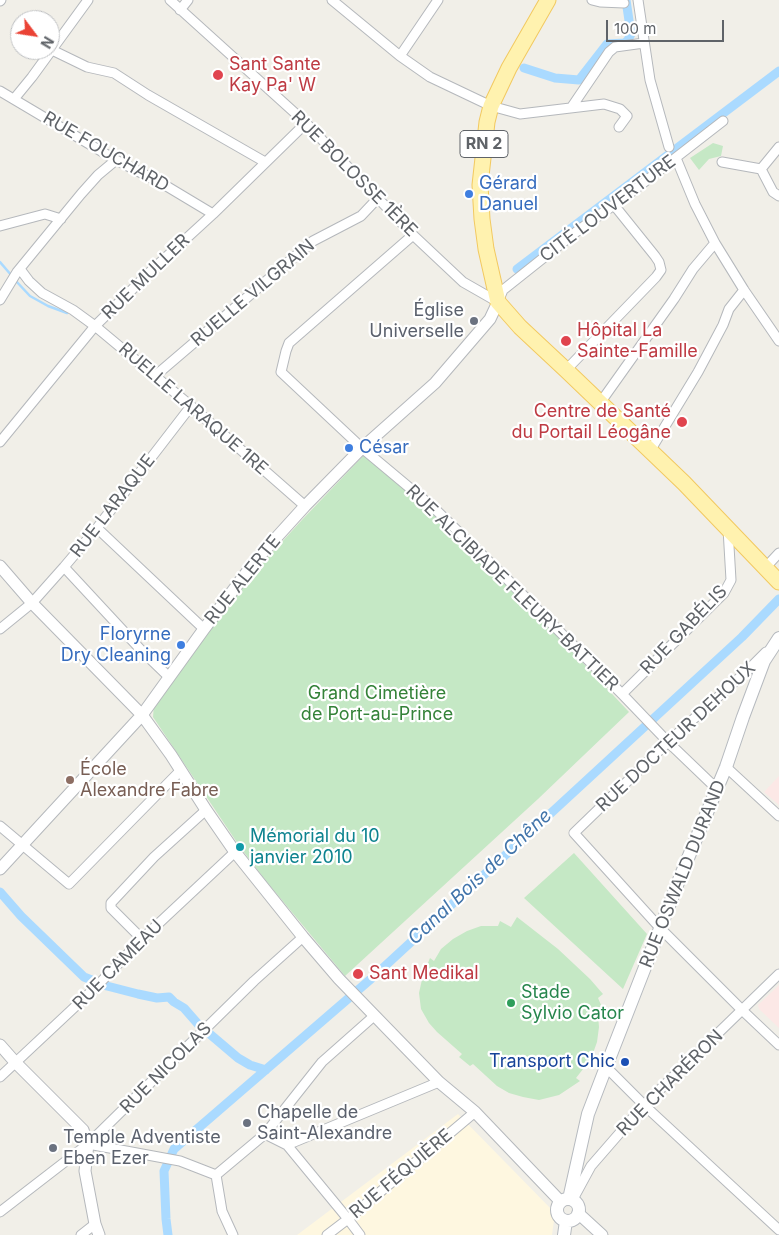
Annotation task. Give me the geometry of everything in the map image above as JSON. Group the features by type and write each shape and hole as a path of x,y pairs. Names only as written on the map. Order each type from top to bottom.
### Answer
{"main road":[{"name":"RN 2","path":"548,0 517,53 492,106 487,122 480,185 482,219 486,249 498,302 520,327 684,483 779,581"},
{"name":"RUE OSWALD DURAND","path":"568,1201 588,1114 681,874 726,766 764,661 778,639"},
{"path":"568,1201 577,1206 578,1213 575,1218 566,1221 560,1218 557,1211 559,1204 568,1201"},
{"path":"564,1235 566,1221"}],"street":[{"path":"60,39 88,0"},
{"name":"RUE BOLOSSE 1ÈRE","path":"170,0 306,123 413,235 463,282 498,302"},
{"path":"180,10 188,0"},
{"path":"332,0 400,56 430,77 492,106 520,114 604,104 620,109 627,116 619,127"},
{"path":"400,56 438,0"},
{"path":"592,0 624,3"},
{"path":"638,0 650,80 669,148"},
{"path":"571,108 609,52 616,47 644,43"},
{"path":"60,54 87,67 114,73 148,95 265,162"},
{"path":"14,98 45,60"},
{"name":"RUE FOUCHARD","path":"0,90 116,160 163,184 213,214"},
{"name":"CITÉ LOUVERTURE","path":"498,302 503,290 576,232 723,121"},
{"name":"RUE MULLER","path":"0,442 95,326 306,123"},
{"path":"761,169 779,147"},
{"path":"676,158 694,204 715,243 779,341"},
{"path":"0,300 20,269 81,194 98,175 116,160"},
{"path":"722,162 761,169"},
{"path":"761,169 774,192 779,196"},
{"name":"RUELLE VILGRAIN","path":"155,376 314,241 361,216 378,198"},
{"path":"566,370 661,270 659,262 614,205"},
{"path":"0,226 45,214 61,220"},
{"name":"RUE ALCIBIADE FLEURY-BATTIER","path":"413,235 289,343 281,372 362,448 435,509 717,789"},
{"path":"600,403 693,269 715,243"},
{"name":"RUELLE LARAQUE 1RE","path":"20,269 42,293 79,314 95,326 191,406 305,506"},
{"path":"650,451 698,372 723,325 729,309 744,290"},
{"name":"RUE ALERTE","path":"0,869 142,715 204,628 256,560 305,506 362,448 435,383 490,319 498,302"},
{"name":"RUE LARAQUE","path":"0,628 32,602 64,567 97,528 191,406"},
{"path":"97,528 204,628"},
{"name":"RUE GABÉLIS","path":"622,694 724,592 731,580 728,529"},
{"path":"765,568 779,554"},
{"path":"0,566 32,602 142,715 235,852 339,979 438,1082 475,1112 568,1201"},
{"path":"64,567 141,650 169,677"},
{"name":"RUE DOCTEUR DEHOUX","path":"660,929 574,834 668,742 750,669 778,639"},
{"path":"726,766 779,816"},
{"path":"0,826 69,884 180,771"},
{"path":"142,939 111,908 110,903 154,857 206,810"},
{"name":"RUE CAMEAU","path":"0,1077 108,976 142,939 235,852"},
{"path":"660,929 779,1045"},
{"name":"RUE NICOLAS","path":"0,1212 88,1144 254,981 303,937"},
{"name":"RUE CHARÉRON","path":"568,1201 591,1166 644,1105 779,974"},
{"path":"216,1176 265,1134 322,1062 374,1016"},
{"path":"0,1045 83,1130 88,1144 85,1171 97,1230 81,1235"},
{"path":"606,1068 779,1230"},
{"path":"287,1145 438,1082"},
{"name":"RUE FÉQUIÈRE","path":"327,1235 475,1112"},
{"path":"265,1134 287,1145 360,1235"},
{"path":"88,1144 180,1160 216,1176"},
{"path":"216,1176 222,1211 233,1235"},
{"path":"578,1213 602,1235"}],"shaded area":[{"path":"779,776 779,805 764,792"},
{"path":"779,985 779,1028 759,1009 758,1005"},
{"path":"458,1114 555,1213 552,1235 297,1235"}],"green space":[{"path":"713,143 723,146 721,156 709,159 699,170 690,158"},
{"name":"Grand Cimetière de Port-au-Prince","path":"364,455 423,502 493,567 629,712 538,799 345,976 240,847 153,717 154,705 249,578"},
{"path":"574,853 647,934 623,989 524,898"},
{"name":"Stade Sylvio Cator","path":"517,917 558,949 603,994 598,998 605,1014 598,1016 597,1042 592,1056 576,1078 580,1081 559,1095 539,1100 509,1093 497,1086 473,1064 470,1066 459,1057 462,1054 429,1023 421,1009 419,993 423,975 430,958 434,961 441,949 453,939 481,926 498,926 500,921 511,927"}],"waterway":[{"path":"524,68 555,78 579,80 607,44 625,43 628,40 631,34 626,0"},
{"path":"517,269 779,71"},
{"path":"0,262 12,276"},
{"path":"15,280 30,296 48,306 67,313"},
{"name":"Canal Bois de Chêne","path":"168,1235 164,1171 174,1149 372,978 742,637 779,599"},
{"path":"0,892 21,916 84,977 107,986 138,994 157,998 169,997 184,1008 198,1024 238,1058 250,1065 266,1070"}],"place":[{"name":"Sant Sante Kay Pa' W","path":"218,75"},
{"name":"Gérard Danuel","path":"469,194"},
{"name":"Église Universelle","path":"474,321"},
{"name":"Hôpital La Sainte-Famille","path":"566,341"},
{"name":"Centre de Santé du Portail Léogâne","path":"682,422"},
{"name":"César","path":"349,448"},
{"name":"Floryrne Dry Cleaning","path":"181,645"},
{"name":"École Alexandre Fabre","path":"70,780"},
{"name":"Mémorial du 10 janvier 2010","path":"240,847"},
{"name":"Sant Medikal","path":"358,974"},
{"name":"Stade Sylvio Cator","path":"511,1003"},
{"name":"Transport Chic","path":"625,1062"},
{"name":"Chapelle de Saint-Alexandre","path":"247,1123"},
{"name":"Temple Adventiste Eben Ezer","path":"53,1148"}]}
